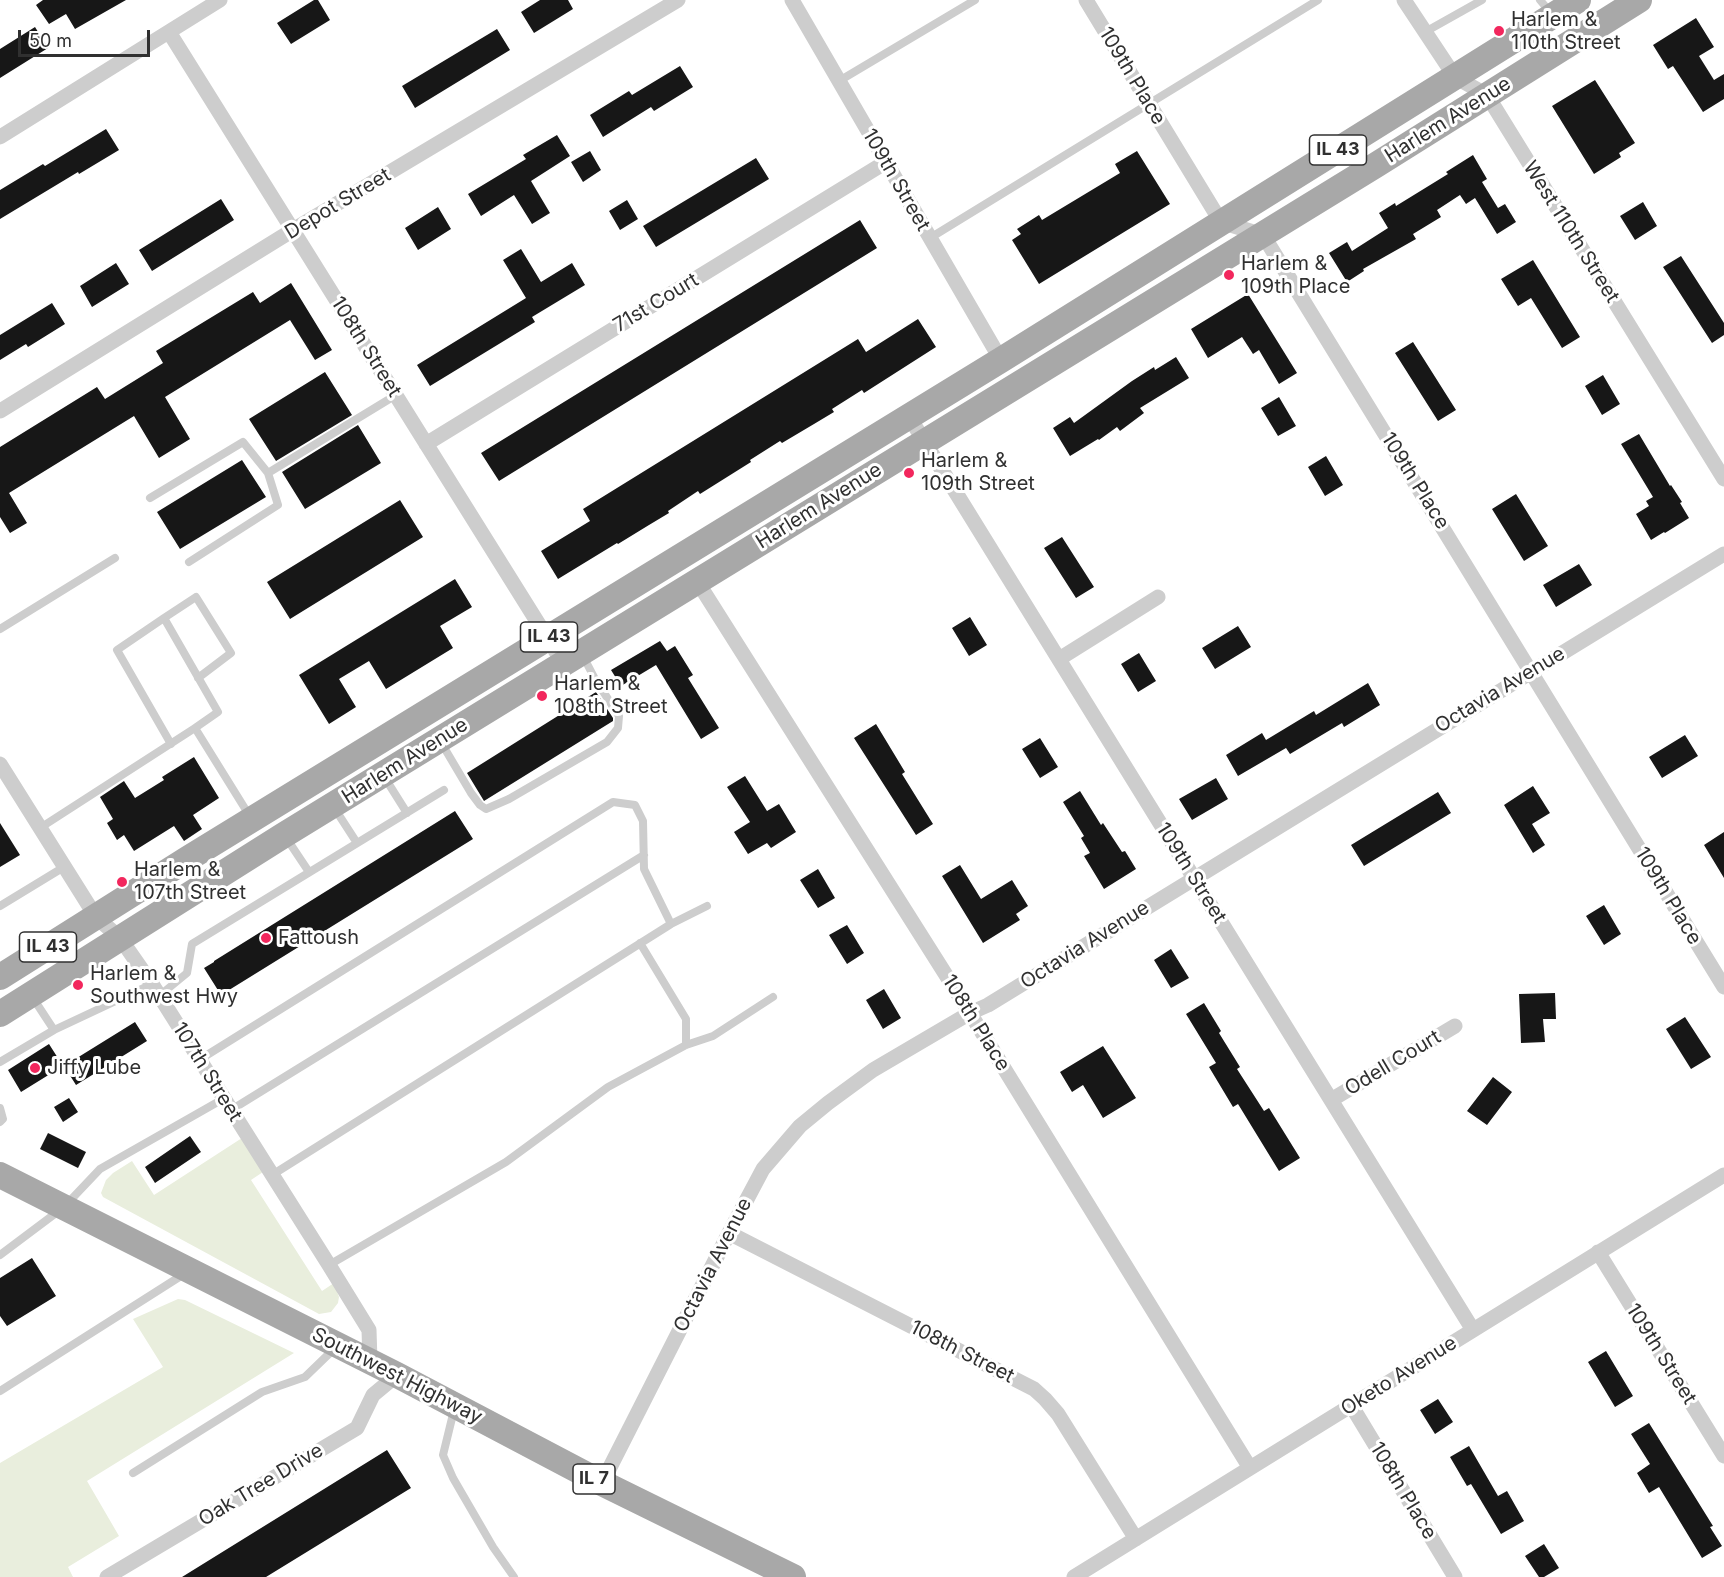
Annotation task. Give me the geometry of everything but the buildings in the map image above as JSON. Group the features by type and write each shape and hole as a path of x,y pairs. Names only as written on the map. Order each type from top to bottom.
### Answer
{"main road":[{"name":"Harlem Avenue","path":"0,977 908,415 1001,360 1455,77 1547,8 1578,0"},
{"name":"Harlem Avenue","path":"0,1014 439,739 1263,235 1639,0"},
{"name":"Southwest Highway","path":"0,1174 370,1361 602,1483 793,1577"}],"street":[{"path":"0,137 220,0"},
{"name":"Depot Street","path":"0,411 293,230 678,0"},
{"name":"109th Street","path":"792,0 1001,360"},
{"name":"109th Place","path":"1086,0 1221,222"},
{"name":"West 110th Street","path":"1404,0 1455,77 1486,95 1724,479"},
{"name":"108th Street","path":"169,32 547,638 572,657"},
{"name":"71st Court","path":"426,444 886,162"},
{"path":"1221,222 1263,235"},
{"name":"109th Place","path":"1263,235 1724,987"},
{"name":"109th Street","path":"908,415 1473,1330"},
{"name":"Octavia Avenue","path":"602,1483 764,1169 800,1126 873,1070 970,1013 988,1005 1724,554"},
{"name":"108th Place","path":"698,580 970,1013 1250,1468"},
{"path":"1059,660 1158,597"},
{"name":"107th Street","path":"1,767 96,917 120,938 155,990 329,1265 369,1330 370,1361"},
{"name":"Odell Court","path":"1331,1100 1455,1026"},
{"name":"Oketo Avenue","path":"1078,1576 1724,1174"},
{"name":"108th Street","path":"729,1233 1034,1389 1058,1414 1136,1539"},
{"name":"109th Street","path":"1598,1252 1724,1456"},
{"name":"Oak Tree Drive","path":"107,1577 357,1428 373,1395 397,1375"},
{"name":"108th Place","path":"1351,1405 1455,1577"}],"lane":[{"path":"839,81 975,0"},
{"path":"930,238 1318,0"},
{"path":"1425,32 1482,0"},
{"path":"267,473 396,395"},
{"path":"150,498 243,442 267,473 278,505 189,561"},
{"path":"0,629 115,558"},
{"path":"171,744 117,650 196,597 231,653 198,678"},
{"path":"40,828 218,712 164,618"},
{"path":"439,739 471,793 486,809 510,799 607,742 618,728 620,716 595,679 572,657"},
{"path":"195,728 252,820"},
{"path":"383,774 407,813"},
{"path":"0,1062 54,1030 155,990 187,973 192,944 444,790"},
{"path":"199,1060 614,802 634,805 643,821 644,869 671,924"},
{"path":"332,806 357,843"},
{"path":"284,835 309,872"},
{"path":"0,1255 64,1207 100,1169 227,1104 644,855"},
{"path":"0,906 64,867"},
{"path":"272,1175 640,943 707,906"},
{"path":"640,943 686,1019 686,1045"},
{"path":"31,994 54,1030"},
{"path":"329,1265 506,1162 608,1087 686,1045 713,1036 773,997"},
{"path":"0,1108 3,1119 0,1122"},
{"path":"0,1391 190,1270"},
{"path":"133,1473 262,1392 305,1377 338,1345"},
{"path":"455,1405 443,1455 453,1478 493,1547 514,1577"}],"green space":[{"path":"242,1138 263,1172 251,1180 322,1291 334,1283 339,1297 338,1303 331,1312 319,1314 103,1197 101,1193 106,1180 132,1161 154,1195"},
{"path":"178,1299 185,1300 294,1353 87,1481 119,1536 68,1567 73,1577 0,1577 0,1463 163,1367 133,1319"}],"place":[{"name":"Harlem & 110th Street","path":"1499,31"},
{"name":"Harlem & 109th Place","path":"1229,275"},
{"name":"Harlem & 109th Street","path":"909,473"},
{"name":"Harlem & 108th Street","path":"542,696"},
{"name":"Harlem & 107th Street","path":"122,882"},
{"name":"Fattoush","path":"266,938"},
{"name":"Harlem & Southwest Hwy","path":"78,985"},
{"name":"Jiffy Lube","path":"35,1068"}]}
